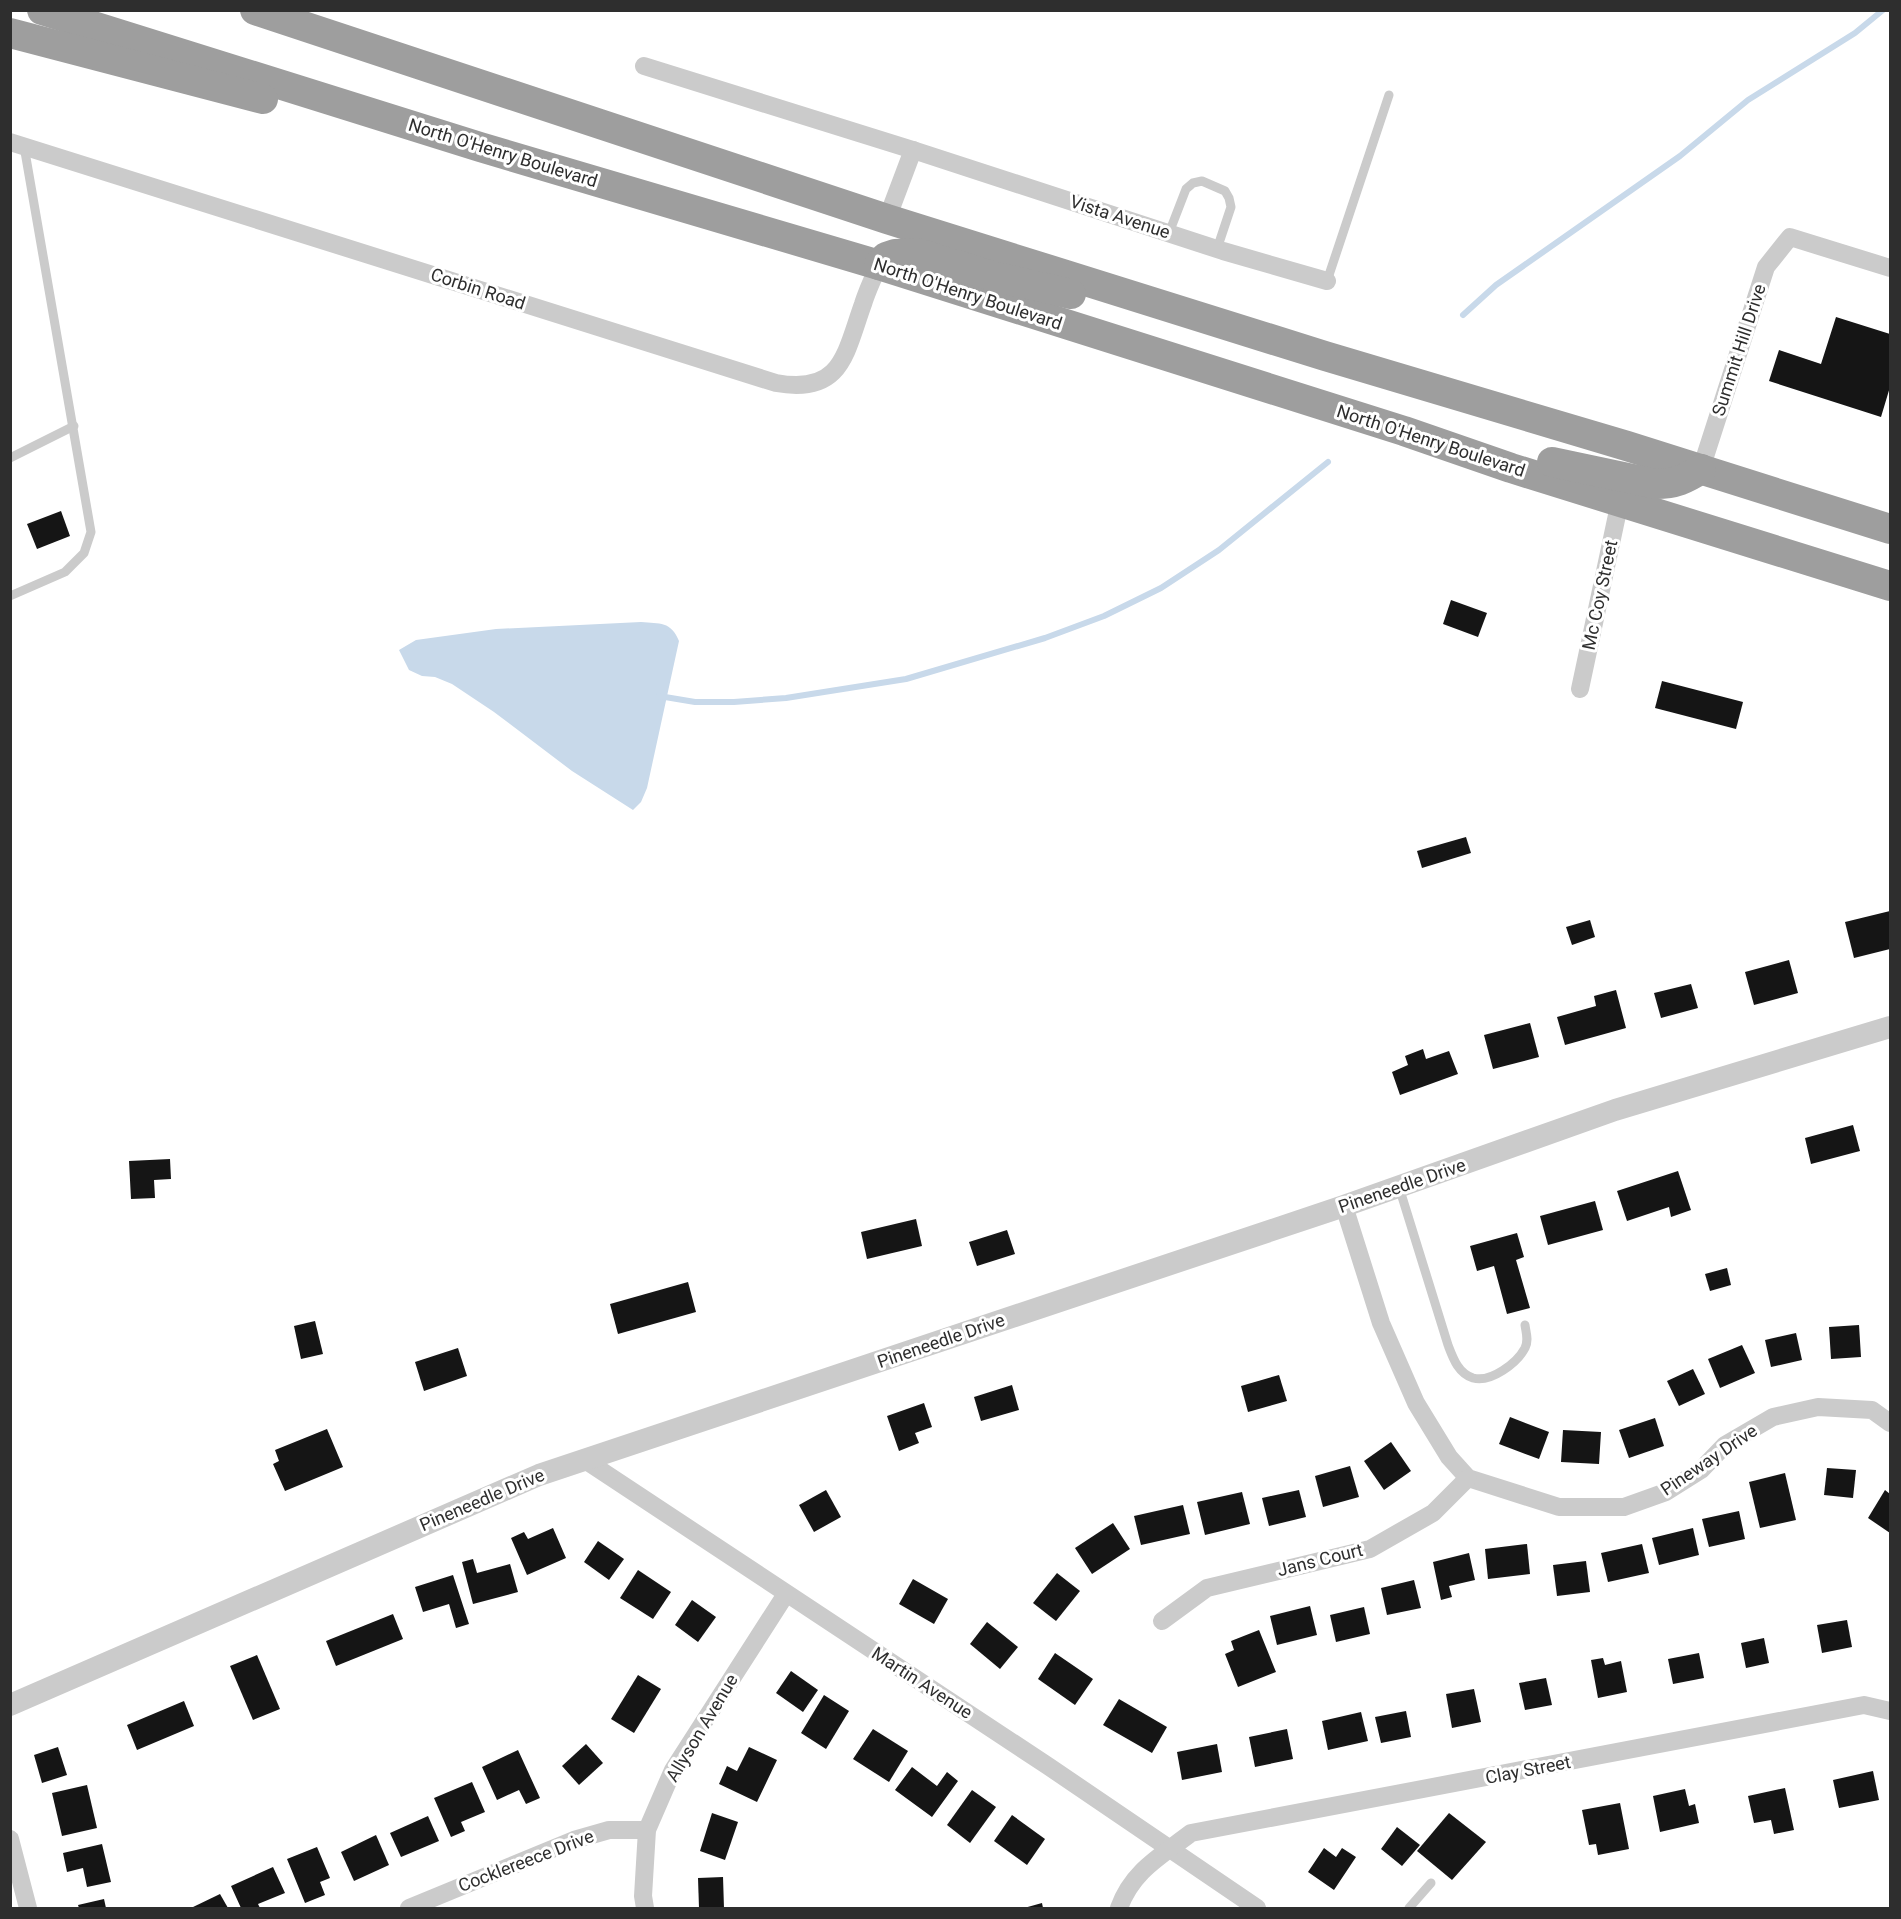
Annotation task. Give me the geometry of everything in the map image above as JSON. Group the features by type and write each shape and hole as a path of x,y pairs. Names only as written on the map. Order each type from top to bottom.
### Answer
{"highway":[{"name":"North O'Henry Boulevard","path":"42,10 480,147 879,265 1404,431 1510,468 1890,586"},
{"path":"255,10 887,219 1227,326 1701,469 1890,530"},
{"path":"10,33 291,106 370,125 480,147"},
{"path":"879,265 886,257 895,254 918,253 1033,286 1227,326"},
{"path":"1404,431 1656,484 1670,484 1686,480 1701,469"}],"street":[{"name":"Vista Avenue","path":"644,66 913,150 1217,249 1328,281"},
{"name":"Corbin Road","path":"17,144 776,383 793,386 806,386 819,382 830,375 840,364 847,352 863,303 879,265"},
{"path":"887,219 913,150"},
{"name":"Summit Hill Drive","path":"1701,469 1766,267 1790,237 1890,268"},
{"name":"Mc Coy Street","path":"1580,689 1620,501"},
{"name":"Pineneedle Drive","path":"10,1705 539,1475 1344,1206 1615,1110 1890,1027"},
{"path":"1344,1206 1381,1323 1416,1403 1449,1457 1468,1478"},
{"name":"Pineway Drive","path":"1468,1478 1559,1507 1624,1507 1666,1492 1701,1470 1725,1445 1773,1417 1818,1407 1872,1410 1890,1422"},
{"name":"Martin Avenue","path":"585,1460 1048,1766 1257,1908"},
{"name":"Jans Court","path":"1162,1622 1207,1588 1370,1549 1432,1513 1468,1478"},
{"name":"Allyson Avenue","path":"645,1908 643,1896 647,1830 673,1770 786,1594"},
{"name":"Clay Street","path":"1119,1908 1143,1868 1191,1833 1864,1705 1890,1711"},
{"name":"Cocklereece Drive","path":"409,1908 574,1840 609,1830 647,1830"},
{"path":"10,1839 28,1908"}],"lane":[{"path":"1328,281 1389,95"},
{"path":"10,596 65,572 84,553 91,532 74,426 17,144"},
{"path":"1168,233 1186,189 1193,183 1202,182 1225,191 1229,198 1231,207 1217,249"},
{"path":"10,458 74,426"},
{"path":"1399,1187 1441,1325 1456,1365 1464,1373 1478,1378 1506,1369 1525,1349 1528,1339 1525,1325"},
{"path":"1409,1908 1431,1882"}],"water":[{"path":"641,622 668,627 679,641 647,788 641,802 633,810 572,771 494,712 452,684 409,670 399,650 416,640 496,629"}],"building":[{"path":"1836,317 1890,334 1890,387 1881,417 1769,381 1779,350 1821,364"},
{"path":"61,511 70,536 37,549 27,524"},
{"path":"1451,600 1487,613 1478,637 1443,624"},
{"path":"1662,681 1743,702 1736,729 1655,708"},
{"path":"1466,837 1471,853 1422,868 1417,851"},
{"path":"1890,911 1890,949 1854,958 1845,922"},
{"path":"1590,920 1595,937 1572,945 1566,927"},
{"path":"1789,960 1798,993 1754,1005 1745,972"},
{"path":"1691,984 1698,1008 1661,1018 1654,993"},
{"path":"1616,990 1626,1028 1565,1045 1557,1017 1596,1006 1594,996"},
{"path":"1530,1023 1539,1057 1493,1069 1484,1035"},
{"path":"1423,1049 1426,1059 1449,1051 1458,1074 1400,1095 1392,1072 1408,1065 1405,1056"},
{"path":"1853,1125 1860,1151 1811,1164 1805,1138"},
{"path":"170,1159 171,1179 154,1180 155,1198 131,1199 129,1161"},
{"path":"1678,1171 1691,1210 1671,1217 1669,1207 1627,1221 1617,1191"},
{"path":"1595,1201 1603,1230 1548,1245 1540,1216"},
{"path":"916,1219 922,1246 867,1259 861,1232"},
{"path":"1007,1230 1015,1254 977,1266 969,1242"},
{"path":"1517,1233 1524,1257 1516,1260 1530,1308 1507,1314 1494,1266 1477,1271 1470,1246"},
{"path":"1727,1268 1731,1285 1710,1291 1705,1274"},
{"path":"688,1282 696,1312 618,1334 610,1304"},
{"path":"315,1321 323,1354 301,1359 294,1326"},
{"path":"1859,1325 1861,1357 1831,1359 1829,1327"},
{"path":"1796,1333 1802,1360 1771,1367 1765,1340"},
{"path":"1742,1345 1755,1373 1720,1388 1708,1359"},
{"path":"458,1348 467,1376 424,1391 415,1362"},
{"path":"1693,1369 1705,1394 1679,1406 1667,1381"},
{"path":"1279,1375 1287,1401 1248,1412 1241,1386"},
{"path":"1012,1385 1019,1410 981,1421 974,1397"},
{"path":"924,1403 932,1427 915,1433 919,1443 899,1451 887,1416"},
{"path":"1510,1417 1549,1432 1539,1459 1499,1444"},
{"path":"1655,1418 1664,1446 1629,1458 1619,1430"},
{"path":"327,1429 343,1467 285,1491 273,1464 279,1461 275,1450"},
{"path":"1563,1430 1601,1432 1599,1464 1561,1462"},
{"path":"1391,1442 1411,1471 1384,1490 1364,1461"},
{"path":"1350,1466 1359,1497 1323,1507 1315,1476"},
{"path":"1827,1468 1856,1470 1853,1498 1824,1495"},
{"path":"1785,1473 1796,1520 1760,1528 1749,1482"},
{"path":"826,1490 841,1517 814,1532 799,1505"},
{"path":"1299,1490 1306,1517 1269,1526 1262,1498"},
{"path":"1885,1490 1890,1494 1890,1533 1868,1518"},
{"path":"1242,1492 1250,1524 1205,1535 1197,1502"},
{"path":"1183,1505 1190,1534 1141,1545 1134,1516"},
{"path":"1739,1511 1745,1539 1709,1547 1702,1519"},
{"path":"1113,1523 1130,1549 1092,1574 1075,1548"},
{"path":"553,1528 566,1558 527,1575 511,1538 524,1532 528,1539"},
{"path":"1693,1528 1699,1555 1659,1565 1652,1538"},
{"path":"598,1541 624,1559 609,1580 584,1562"},
{"path":"1527,1544 1530,1574 1488,1579 1485,1549"},
{"path":"1642,1544 1649,1573 1608,1582 1601,1553"},
{"path":"1469,1553 1475,1580 1449,1586 1452,1597 1441,1600 1433,1562"},
{"path":"473,1559 477,1573 510,1564 518,1592 473,1604 462,1562"},
{"path":"1586,1561 1590,1592 1557,1596 1553,1565"},
{"path":"638,1570 671,1592 653,1619 620,1598"},
{"path":"1057,1573 1080,1591 1056,1621 1033,1603"},
{"path":"453,1575 469,1624 456,1628 449,1604 423,1612 415,1587"},
{"path":"913,1579 948,1599 934,1624 899,1604"},
{"path":"1414,1580 1421,1608 1387,1615 1381,1588"},
{"path":"692,1600 716,1617 698,1642 675,1625"},
{"path":"1310,1606 1317,1635 1277,1645 1270,1616"},
{"path":"1364,1607 1370,1634 1336,1642 1330,1615"},
{"path":"393,1614 403,1639 336,1666 326,1641"},
{"path":"1847,1620 1852,1647 1822,1653 1817,1625"},
{"path":"987,1622 1018,1647 1000,1669 970,1644"},
{"path":"1259,1630 1276,1672 1238,1687 1225,1654 1234,1650 1231,1641"},
{"path":"1764,1638 1769,1663 1746,1668 1741,1643"},
{"path":"1055,1653 1093,1679 1075,1705 1038,1679"},
{"path":"1699,1653 1704,1678 1673,1684 1668,1659"},
{"path":"257,1655 280,1709 253,1720 230,1666"},
{"path":"1603,1658 1605,1665 1621,1661 1627,1692 1598,1698 1591,1660"},
{"path":"791,1671 818,1690 803,1712 776,1693"},
{"path":"638,1675 661,1689 634,1733 611,1719"},
{"path":"1546,1678 1552,1705 1525,1710 1519,1683"},
{"path":"1474,1689 1481,1722 1452,1728 1446,1694"},
{"path":"824,1695 849,1711 826,1749 801,1733"},
{"path":"1119,1699 1167,1727 1152,1753 1103,1725"},
{"path":"184,1701 194,1726 137,1750 127,1725"},
{"path":"1406,1711 1411,1737 1381,1743 1375,1717"},
{"path":"1361,1712 1368,1741 1328,1750 1322,1721"},
{"path":"873,1729 908,1751 889,1782 853,1759"},
{"path":"1287,1729 1293,1759 1255,1767 1249,1737"},
{"path":"586,1744 603,1763 579,1785 562,1766"},
{"path":"1217,1744 1222,1772 1182,1780 1177,1752"},
{"path":"58,1747 67,1775 42,1783 34,1755"},
{"path":"749,1747 777,1760 757,1802 719,1784 727,1766 737,1771"},
{"path":"518,1750 540,1798 526,1804 519,1790 497,1800 482,1767"},
{"path":"912,1767 937,1786 947,1772 958,1781 932,1817 895,1790"},
{"path":"1873,1771 1879,1800 1839,1808 1833,1780"},
{"path":"472,1782 485,1812 461,1822 465,1831 451,1837 434,1798"},
{"path":"87,1785 97,1828 62,1836 52,1793"},
{"path":"1785,1788 1794,1830 1774,1834 1771,1820 1754,1823 1748,1796"},
{"path":"1685,1789 1689,1806 1695,1804 1699,1823 1660,1832 1653,1796"},
{"path":"972,1790 996,1807 970,1843 947,1825"},
{"path":"1620,1803 1629,1849 1598,1855 1596,1844 1589,1845 1582,1810"},
{"path":"712,1813 738,1822 725,1860 700,1851"},
{"path":"1449,1813 1486,1842 1452,1880 1417,1851"},
{"path":"1012,1815 1045,1839 1027,1865 994,1841"},
{"path":"428,1816 439,1841 401,1857 390,1833"},
{"path":"1397,1827 1420,1845 1402,1866 1381,1849"},
{"path":"376,1835 389,1865 354,1881 341,1852"},
{"path":"102,1844 111,1882 87,1887 83,1868 67,1872 63,1853"},
{"path":"317,1847 330,1878 320,1882 325,1895 305,1903 287,1859"},
{"path":"1324,1848 1336,1857 1342,1848 1356,1857 1334,1890 1308,1872"},
{"path":"273,1867 285,1893 258,1904 260,1908 241,1908 231,1886"},
{"path":"723,1877 724,1908 699,1908 698,1878"},
{"path":"220,1894 228,1908 191,1908"},
{"path":"104,1899 106,1908 79,1908 78,1905"},
{"path":"1042,1903 1043,1908 1024,1908"}],"waterway":[{"path":"1463,315 1496,285 1680,156 1748,100 1855,33 1883,10"},
{"path":"659,696 695,702 786,698 906,679 1045,638 1104,616 1161,588 1219,550 1328,462"}]}
